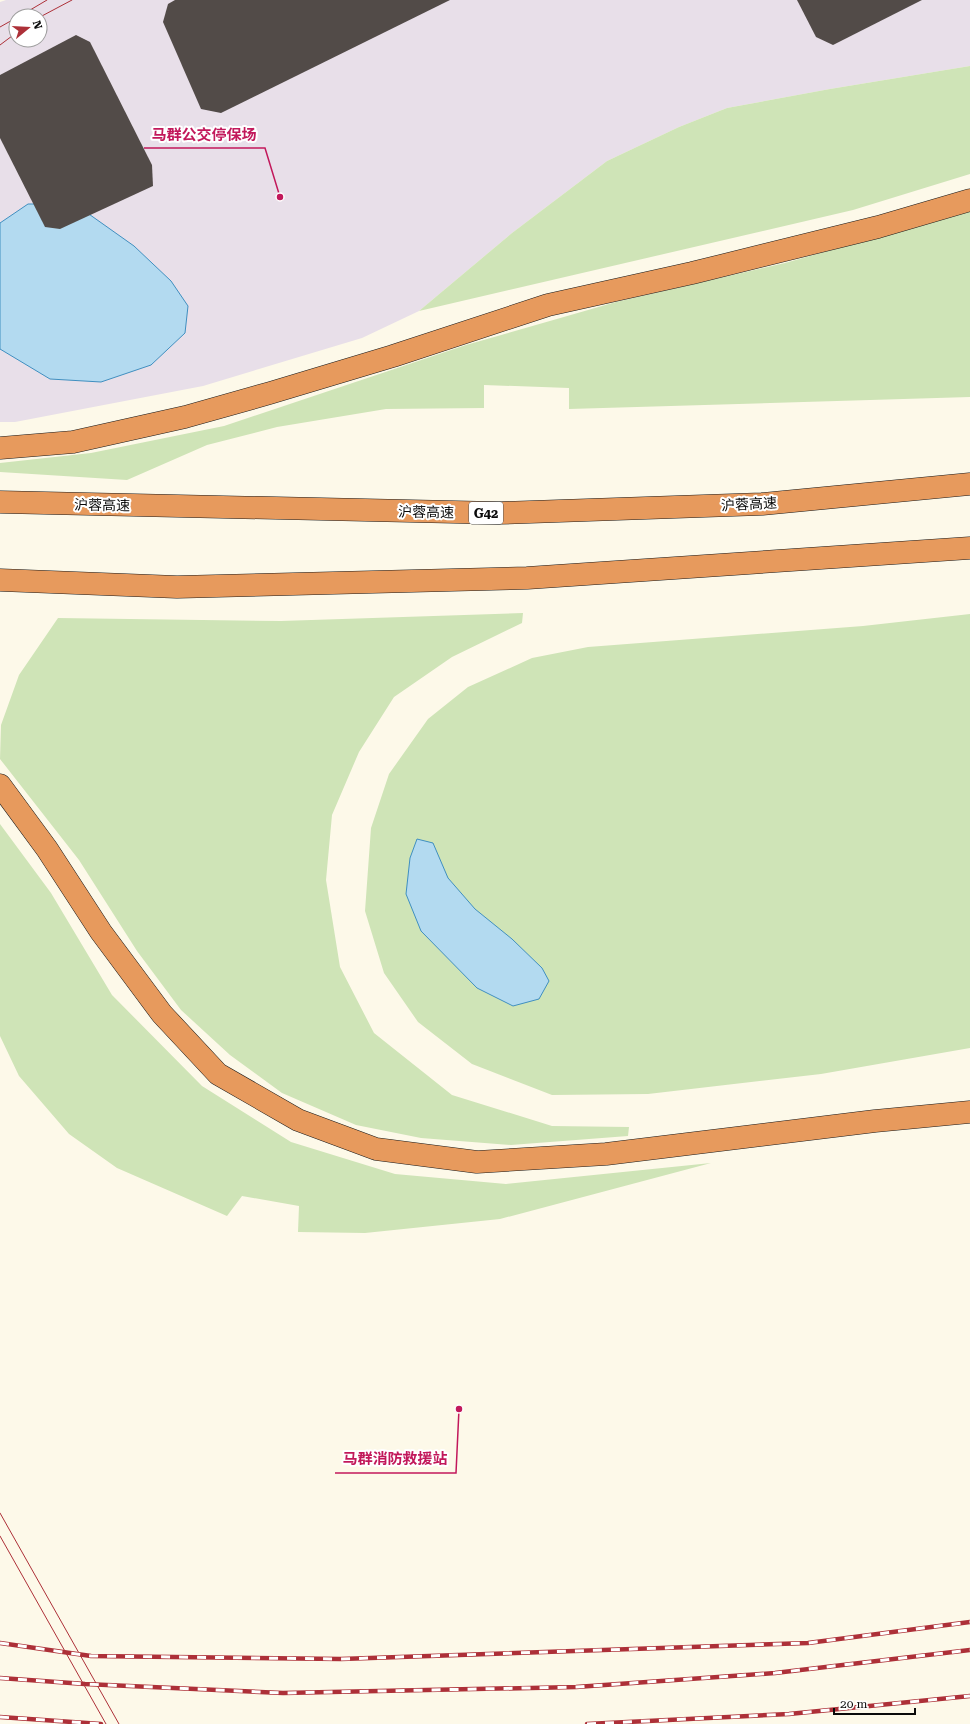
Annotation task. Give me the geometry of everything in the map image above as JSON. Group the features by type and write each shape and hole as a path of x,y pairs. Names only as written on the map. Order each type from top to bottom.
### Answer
{"highway":[{"path":"0,448 73,442 185,417 393,356 548,305 692,272 854,232 970,200"},
{"name":"沪蓉高速","path":"0,502 499,513 762,504 970,484"},
{"path":"0,580 177,587 527,578 970,548"},
{"path":"0,784 47,849 101,932 162,1014 218,1074 298,1120 376,1149 477,1162 606,1154 875,1121 970,1112"}],"shaded area":[{"path":"6,0 970,0 970,66 727,108 679,127 607,161 512,233 419,311 362,338 203,386 15,422 0,422 0,2"}],"green space":[{"path":"970,66 970,174 853,210 419,311 512,233 607,161 679,127 727,108"},
{"path":"970,211 970,397 569,409 569,388 484,385 484,408 386,409 277,427 207,445 127,480 0,472 0,463 91,453 224,426 466,345 616,302 785,263"},
{"path":"523,613 522,623 452,657 394,697 359,752 332,815 326,880 340,967 374,1033 452,1095 552,1126 629,1127 628,1136 511,1145 421,1138 356,1125 282,1093 230,1055 181,1010 137,951 79,860 0,759 1,725 19,675 58,618 281,621"},
{"path":"970,614 970,1048 821,1074 648,1094 552,1095 472,1064 418,1022 384,973 365,911 371,828 389,774 428,719 468,687 532,658 588,647 863,626"},
{"path":"0,824 51,893 112,995 202,1086 291,1142 395,1174 506,1184 711,1163 500,1219 365,1233 298,1232 299,1206 242,1196 227,1216 117,1168 69,1134 19,1076 0,1036"}],"water":[{"path":"28,204 59,204 86,212 134,246 171,281 188,306 185,333 151,365 101,382 50,379 0,349 0,223"},
{"path":"417,839 433,843 448,878 475,909 512,939 542,968 549,981 539,999 513,1006 477,988 421,931 406,894 410,858"}],"building":[{"path":"175,0 450,0 221,113 201,109 163,22 168,4"},
{"path":"797,0 922,0 833,45 816,37"},
{"path":"76,35 90,42 152,165 153,186 60,229 45,227 0,138 0,75"}],"tram line":[{"path":"34,8 47,0"},
{"path":"48,13 72,0"},
{"path":"0,27 8,22"},
{"path":"0,45 8,39"},
{"path":"0,1513 119,1724"},
{"path":"0,1536 106,1724"}],"railway":[{"path":"0,1643 91,1656 341,1659 808,1643 970,1622"},
{"path":"0,1678 85,1684 283,1693 576,1687 775,1673 970,1650"},
{"path":"587,1724 789,1714 970,1696"},
{"path":"0,1717 101,1724"}],"place":[{"name":"马群公交停保场","path":"280,197"},
{"name":"马群消防救援站","path":"459,1409"}]}
